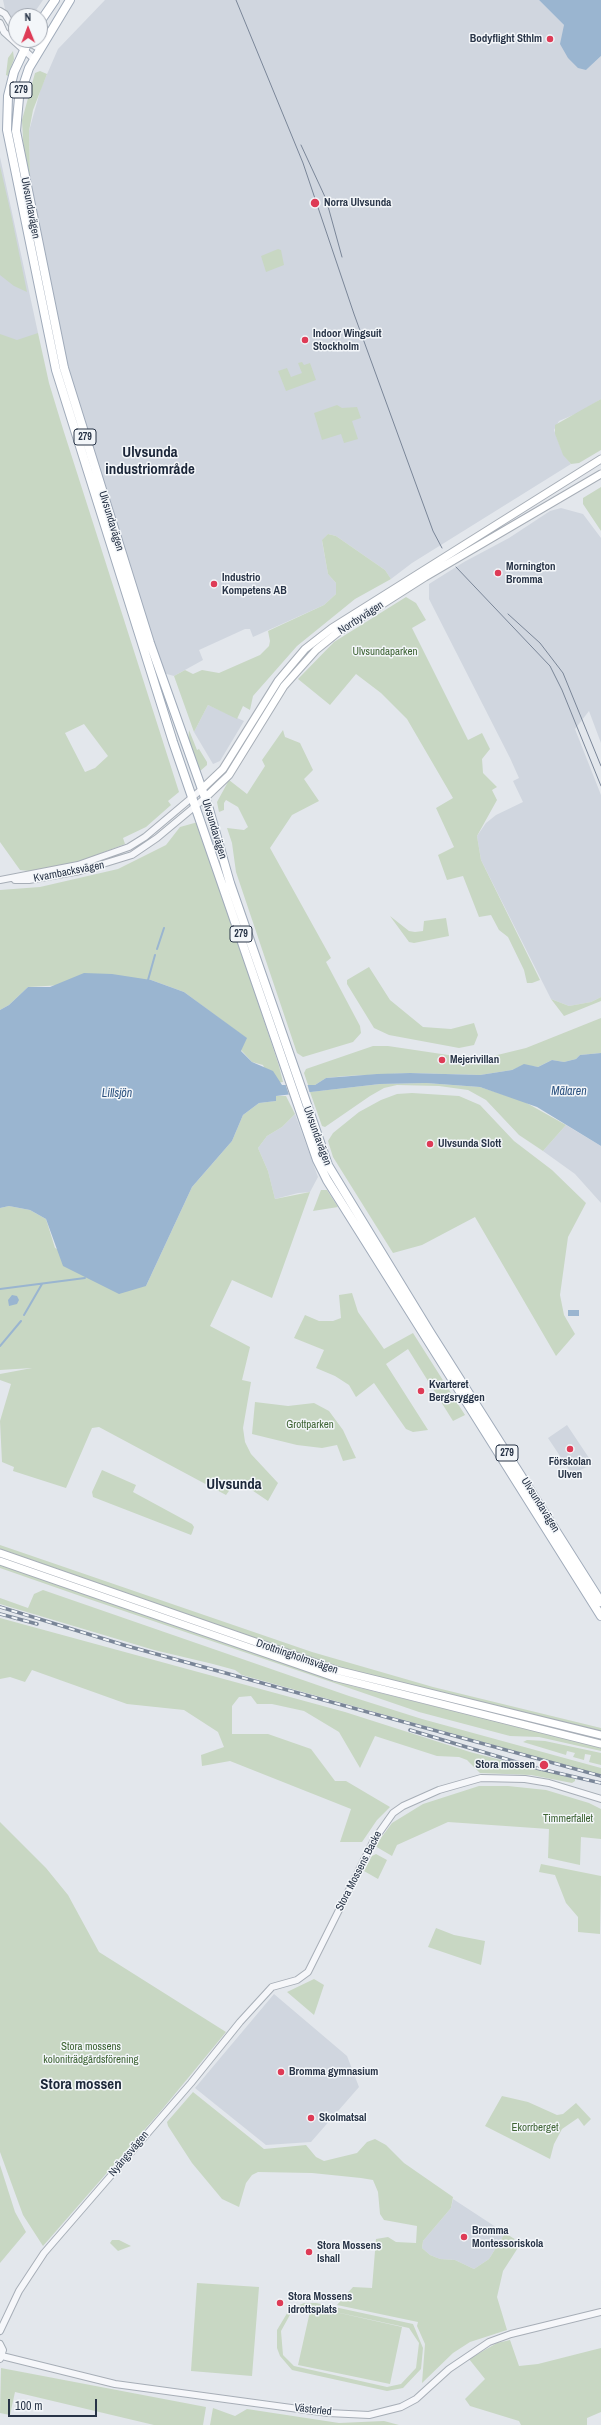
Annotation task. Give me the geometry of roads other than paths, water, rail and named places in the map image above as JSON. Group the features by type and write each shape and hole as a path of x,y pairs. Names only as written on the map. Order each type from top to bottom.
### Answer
{"main road":[{"path":"48,10 55,0"},
{"name":"Ulvsundavägen","path":"70,0 34,59 19,98 16,131 64,368 150,643 205,798 230,883 291,1072"},
{"name":"Ulvsundavägen","path":"24,50 14,72 8,96 7,130 54,362 136,628 192,796 301,1100 333,1177 601,1602"},
{"name":"Norrbyvägen","path":"205,798 229,775 284,686 301,664 337,633 412,582 601,459"},
{"name":"Norrbyvägen","path":"202,789 223,769 278,681 305,649 332,628 601,474"},
{"path":"564,484 568,493"},
{"name":"Ulvsundavägen","path":"301,1100 317,1160 326,1180 601,1616"},
{"name":"Drottningholmsvägen","path":"0,1553 336,1670 601,1736"},
{"name":"Drottningholmsvägen","path":"0,1562 334,1677 601,1744"}],"street":[{"path":"0,11 5,14 8,19"},
{"path":"0,23 4,32 34,59"},
{"name":"Kvarnbacksvägen","path":"0,880 78,865 129,847 149,834 202,789"},
{"name":"Kvarnbacksvägen","path":"8,879 29,880 80,871 117,861 132,855 157,838 205,798"},
{"name":"Stora Mossens Backe","path":"272,1987 297,1980 308,1972 374,1840 386,1820 403,1806 456,1783 481,1778 526,1779 549,1783 600,1797"},
{"name":"Nyängsvägen","path":"0,2331 18,2291 44,2253 191,2083 244,2017 272,1987"},
{"name":"Västerled","path":"1,2358 115,2384 328,2413 369,2415 401,2407 416,2398 449,2370 490,2342 511,2334 601,2312"},
{"path":"0,2344 3,2350 1,2358"}],"water":[{"path":"539,0 601,0 601,56 586,70 578,68 568,58 560,44 564,25"},
{"name":"Lillsjön","path":"84,973 112,974 151,980 184,992 247,1038 241,1051 252,1062 273,1071 282,1085 315,1085 326,1078 377,1074 410,1073 480,1075 512,1070 524,1064 538,1067 552,1060 564,1062 576,1059 580,1055 601,1053 601,1146 537,1107 480,1087 426,1083 380,1084 276,1096 276,1101 259,1103 243,1115 232,1141 192,1187 146,1286 119,1294 63,1266 46,1219 30,1210 9,1206 0,1208 0,1010 9,1005 28,987 50,987"},
{"path":"12,1295 17,1296 19,1300 17,1304 9,1306 8,1300"},
{"path":"568,1310 579,1310 579,1316 568,1316"}],"waterway":[{"path":"157,949 164,928"},
{"path":"148,980 155,955"},
{"path":"0,1289 85,1278"},
{"path":"24,1315 42,1284"},
{"path":"0,1346 21,1321"}],"tram line":[{"path":"236,0 303,163 354,314 433,531 442,548"},
{"path":"301,145 326,199 342,257"},
{"path":"456,567 550,666 562,690 601,786"},
{"path":"508,614 540,643 563,673 601,766"}],"railway":[{"path":"0,1607 127,1646 601,1776"},
{"path":"0,1614 37,1624"},
{"path":"410,1730 536,1768 601,1783"}],"place":[{"name":"Bodyflight Sthlm","path":"550,39"},
{"name":"Norra Ulvsunda","path":"315,203"},
{"name":"Indoor Wingsuit Stockholm","path":"305,340"},
{"name":"Mornington Bromma","path":"498,573"},
{"name":"Industrio Kompetens AB","path":"214,584"},
{"name":"Mejerivillan","path":"442,1060"},
{"name":"Ulvsunda Slott","path":"430,1144"},
{"name":"Kvarteret Bergsryggen","path":"421,1391"},
{"name":"Förskolan Ulven","path":"570,1449"},
{"name":"Stora mossen","path":"544,1765"},
{"name":"Bromma gymnasium","path":"281,2072"},
{"name":"Skolmatsal","path":"311,2118"},
{"name":"Bromma Montessoriskola","path":"464,2237"},
{"name":"Stora Mossens Ishall","path":"309,2252"},
{"name":"Stora Mossens idrottsplats","path":"280,2303"}],"district":[{"name":"Ulvsunda industriområde","path":"150,462"},
{"name":"Ulvsunda","path":"234,1485"},
{"name":"Stora mossen","path":"81,2085"}],"park label":[{"name":"Ulvsundaparken","path":"385,652"},
{"name":"Grottparken","path":"310,1425"},
{"name":"Timmerfallet","path":"568,1819"},
{"name":"Stora mossens koloniträdgårdsförening","path":"91,2053"},
{"name":"Ekorrberget","path":"535,2128"}],"water label":[{"name":"Mälaren","path":"569,1092"}]}
